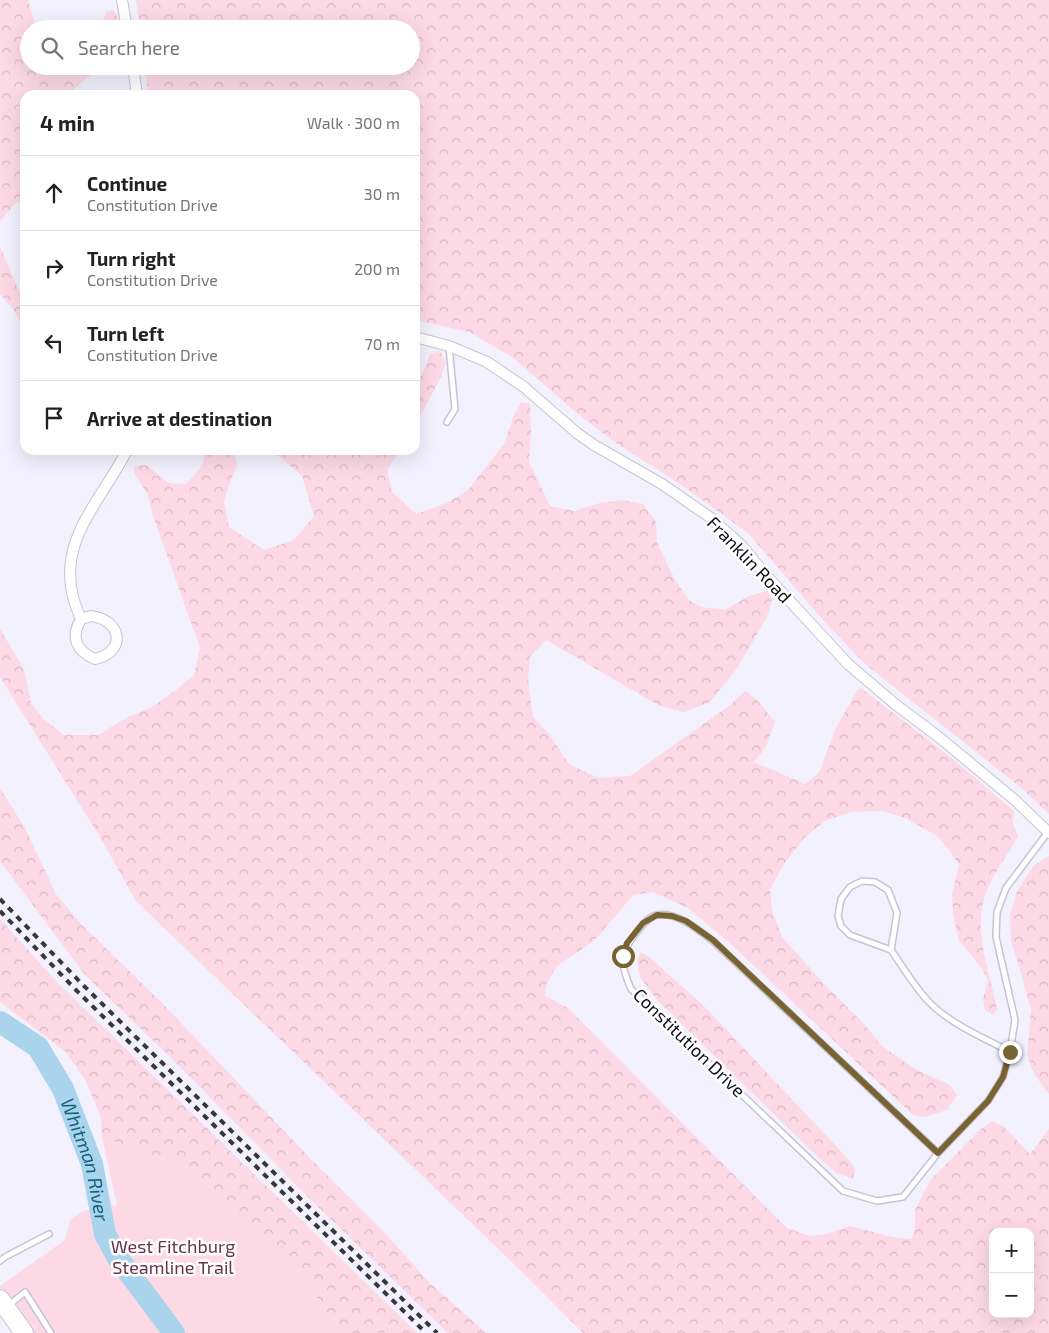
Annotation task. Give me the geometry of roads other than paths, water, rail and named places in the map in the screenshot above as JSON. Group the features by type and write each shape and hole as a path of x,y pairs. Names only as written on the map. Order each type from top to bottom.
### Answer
{"highway":[{"path":"3,1303 24,1333"}],"street":[{"path":"122,0 125,20"},
{"path":"134,75 136,90"},
{"name":"Franklin Road","path":"420,338 449,346 487,362 524,387 577,433 594,445 662,484 711,518 742,546 764,573 848,664 1016,801 1048,832"},
{"path":"81,619 73,597 70,579 70,560 74,543 82,524 123,455"},
{"path":"91,616 110,622 115,628 117,642 110,653 95,659 89,657 80,648 75,635 76,626 81,619 91,616"}],"lane":[{"path":"447,422 455,409 449,346"},
{"name":"Constitution Drive","path":"938,1153 713,940 686,921 672,916 657,915 643,923 627,943 622,959 623,972 631,989 843,1191 877,1201 903,1197 938,1153 988,1101 1003,1077 1010,1052 1015,1020 996,937 997,912 1006,888 1048,832"},
{"path":"891,950 897,913 888,890 875,882 862,882 850,887 841,899 838,916 841,926 850,935 891,950 929,1002 967,1029 1010,1052"},
{"path":"0,1262 5,1257 48,1234"},
{"path":"3,1303 26,1292 52,1333"}],"waterway":[{"name":"Whitman River","path":"0,1022 38,1047 63,1089 92,1164 105,1234 118,1258 174,1333"}],"railway":[{"path":"0,899 83,985 437,1333"},
{"path":"0,911 77,991 426,1333"}],"park label":[{"name":"West Fitchburg Steamline Trail","path":"173,1257"}]}
